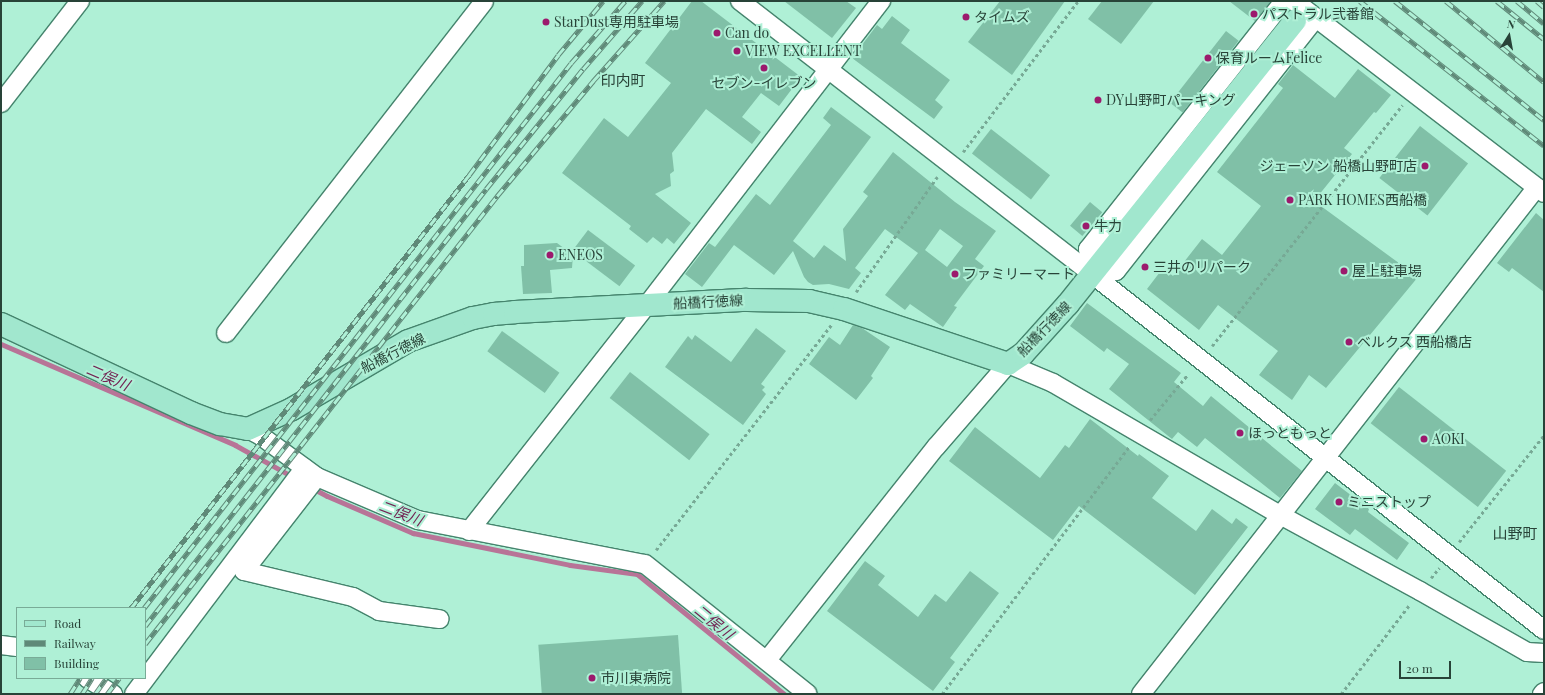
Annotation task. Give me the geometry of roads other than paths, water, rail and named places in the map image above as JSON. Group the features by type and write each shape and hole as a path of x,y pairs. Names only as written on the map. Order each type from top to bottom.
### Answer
{"main road":[{"name":"船橋行徳線","path":"248,429 292,409 408,341 473,318 515,312 794,299 809,300 844,308 1008,364 1023,354 1068,304 1294,11"},
{"path":"1,324 191,413 220,424 248,429"}],"street":[{"path":"1,103 80,1"},
{"path":"226,333 484,1"},
{"path":"740,1 1092,274 1544,630"},
{"path":"469,531 647,305 881,1"},
{"path":"1092,274 1088,249 1284,1"},
{"path":"1140,694 1324,457 1540,190 1316,18 1294,11"},
{"path":"1092,274 1116,272 1316,18"},
{"path":"767,660 936,446 1008,364 1053,383 1280,515 1420,591 1527,652 1544,653"},
{"path":"248,429 261,436 311,472 418,520 645,564 808,694"},
{"path":"311,472 244,571 353,597 379,611 439,618"},
{"path":"146,679 311,472"},
{"path":"1,645 16,647"},
{"path":"89,679 113,694"},
{"path":"134,694 146,679"}],"waterway":[{"name":"二俣川","path":"1,344 235,445 293,477"},
{"name":"二俣川","path":"312,488 327,496 413,533 570,565 637,574 784,694"}],"railway":[{"path":"132,607 469,175 558,55 603,1"},
{"path":"145,607 571,63 625,1"},
{"path":"146,625 486,189 583,69 642,1"},
{"path":"146,643 497,196 593,81 664,1"},
{"path":"1360,1 1544,146"},
{"path":"1395,1 1544,120"},
{"path":"1446,1 1544,82"},
{"path":"1497,1 1544,39"},
{"path":"1517,1 1544,24"},
{"path":"1537,1 1544,7"},
{"path":"70,694 79,679"},
{"path":"82,694 91,679"},
{"path":"95,694 105,679"},
{"path":"107,694 118,679"}],"place":[{"name":"パストラル弐番館","path":"1254,14"},
{"name":"タイムズ","path":"966,17"},
{"name":"StarDust専用駐車場","path":"546,22"},
{"name":"Can do","path":"717,33"},
{"name":"VIEW EXCELLENT","path":"737,51"},
{"name":"保育ルームFelice","path":"1208,58"},
{"name":"セブン-イレブン","path":"764,68"},
{"name":"DY山野町パーキング","path":"1098,100"},
{"name":"ジェーソン 船橋山野町店","path":"1425,166"},
{"name":"PARK HOMES西船橋","path":"1290,200"},
{"name":"牛力","path":"1086,226"},
{"name":"ENEOS","path":"550,255"},
{"name":"三井のリパーク","path":"1145,267"},
{"name":"屋上駐車場","path":"1344,271"},
{"name":"ファミリーマート","path":"955,274"},
{"name":"ベルクス 西船橋店","path":"1349,342"},
{"name":"ほっともっと","path":"1240,433"},
{"name":"AOKI","path":"1424,439"},
{"name":"ミニストップ","path":"1339,502"},
{"name":"市川東病院","path":"592,678"}],"district":[{"name":"印内町","path":"623,81"},
{"name":"山野町","path":"1515,534"}]}
